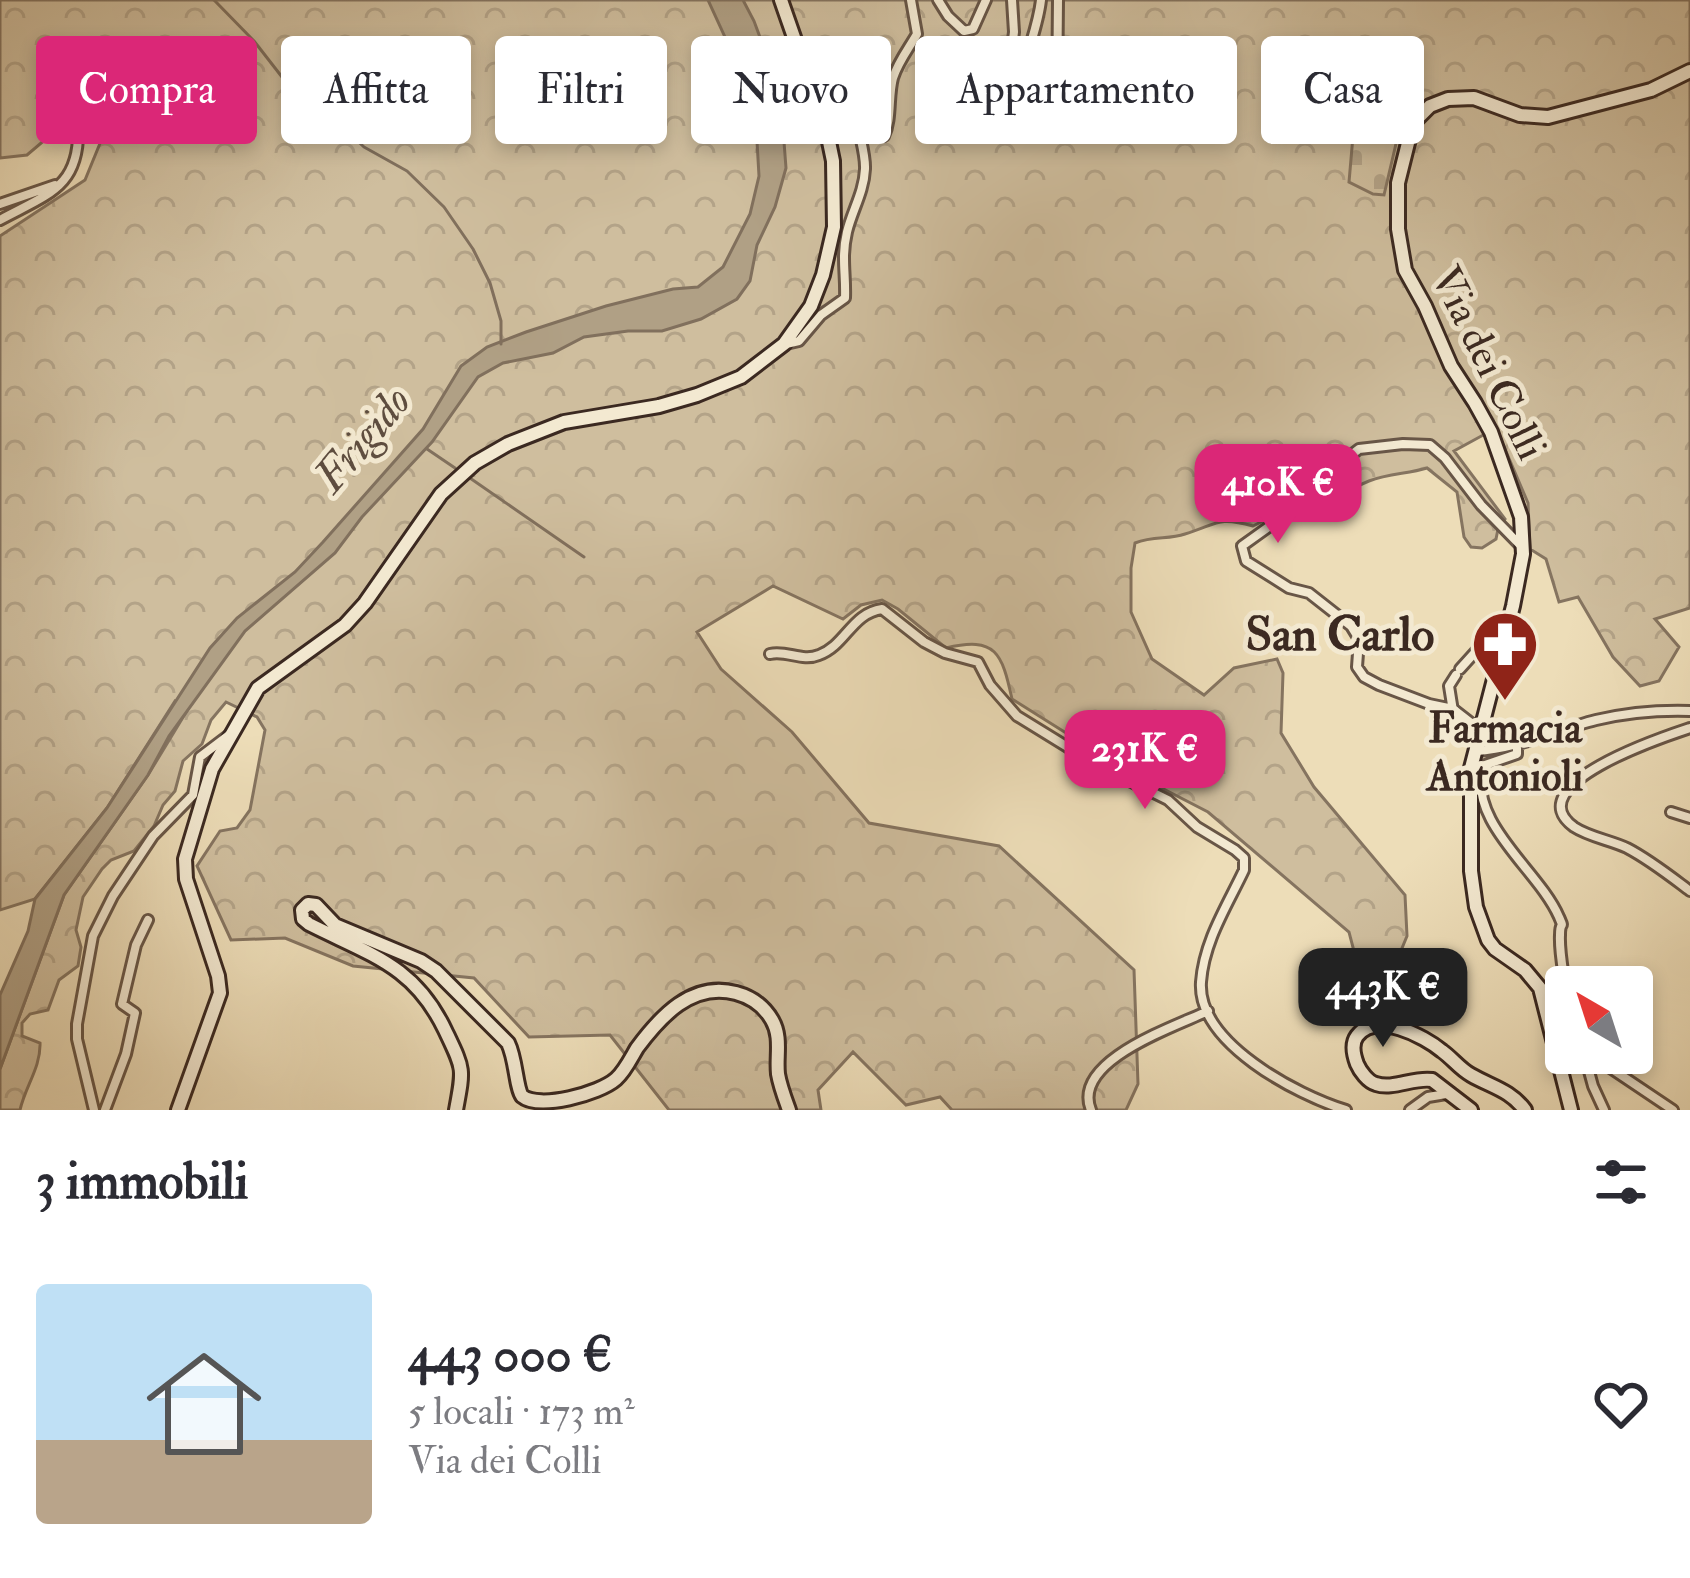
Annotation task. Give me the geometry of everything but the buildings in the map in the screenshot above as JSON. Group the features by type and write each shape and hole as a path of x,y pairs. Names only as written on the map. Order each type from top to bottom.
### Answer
{"street":[{"path":"178,1110 220,993 186,879 185,859 212,770 258,688 345,625 441,494 475,463 564,422 659,406 741,377 784,344 811,306 834,227 833,160 781,0"},
{"path":"784,344 799,341 821,315 845,298 842,259 866,164 856,113 858,104 867,106 878,134 884,136 895,71 917,34 911,0"},
{"path":"938,0 964,31 973,29 986,0"},
{"path":"1012,0 1010,71 1016,81 1022,77 1039,23 1041,0"},
{"path":"1058,0 1058,36"},
{"name":"Via dei Colli","path":"1571,1110 1540,988 1488,940 1475,907 1471,872 1474,751 1523,548 1518,504 1491,433 1451,366 1405,270 1398,229 1398,182 1413,123 1430,106 1448,99 1474,98 1520,115 1548,117 1651,90 1690,71"},
{"path":"0,220 62,183 76,162 79,144"},
{"path":"0,204 62,183"},
{"path":"1480,730 1453,711 1364,677 1357,668 1359,639 1351,626 1309,593 1289,588 1246,561 1242,546 1295,508 1311,486 1359,449 1403,443 1430,446 1445,458 1523,548"},
{"path":"770,654 781,651 815,657 861,616 882,609 924,642 979,662 1017,716 1095,764 1168,800 1197,827 1235,850 1245,864 1208,946 1200,987 1208,1011 1233,1049 1304,1094 1346,1110"},
{"path":"1453,711 1449,686 1511,613"},
{"path":"1474,751 1517,744 1598,719 1690,711"},
{"path":"1690,728 1574,779 1567,788 1563,811 1577,829 1652,862 1690,891"},
{"path":"94,1110 76,1024 93,936 112,896 152,836 194,795 200,757 231,734"},
{"path":"1517,744 1517,754 1482,766 1482,794 1510,852 1554,907 1562,924 1563,966"},
{"path":"1671,812 1690,818"},
{"path":"456,1110 462,1067 433,1004 394,967 309,924 302,910 308,904 316,905 335,925 436,971 508,1043 515,1057 519,1093 533,1103 549,1107 609,1084 670,1010 688,998 722,990 754,1000 775,1023 778,1078 789,1110"},
{"path":"105,1110 126,1054 135,1013 122,1004 136,945 148,920"},
{"path":"1091,1110 1087,1094 1105,1065 1136,1044 1208,1011"},
{"path":"1472,1110 1441,1085 1424,1078 1376,1084 1356,1061 1353,1046 1358,1035 1380,1025 1425,1039 1474,1077 1510,1092 1526,1110"},
{"path":"1590,1074 1604,1110"},
{"path":"1618,1074 1673,1110"},
{"path":"1410,1110 1428,1097 1450,1093"}],"green space":[{"path":"0,0 1690,0 1690,608 1655,619 1679,647 1659,681 1640,686 1613,657 1578,597 1559,602 1546,559 1530,549 1528,503 1496,428 1454,451 1505,519 1496,539 1482,548 1471,547 1464,537 1457,492 1427,468 1369,481 1299,519 1281,512 1253,526 1224,522 1135,543 1131,612 1152,659 1204,695 1234,668 1277,659 1283,673 1281,733 1314,787 1405,895 1407,936 1393,970 1361,978 1349,932 1208,812 1117,765 1012,699 1000,659 986,647 946,648 882,600 861,605 843,619 773,586 697,632 721,669 792,732 869,823 999,846 1134,970 1138,1084 1126,1110 952,1110 940,1097 906,1105 853,1052 818,1090 821,1110 669,1110 610,1035 529,1037 474,978 353,966 285,938 231,940 197,866 220,831 237,828 250,810 265,730 257,717 226,702 211,720 202,744 183,761 175,791 154,826 134,851 102,869 83,897 76,930 81,947 78,966 59,980 48,1010 30,1014 22,1023 22,1036 40,1043 38,1060 20,1110 0,1110 0,1069 64,895 188,709 175,701 107,808 35,899 0,910 0,236 85,180 100,144 257,144 257,36 36,36 36,144 40,144 27,155 0,158"},
{"path":"1352,144 1396,144 1384,195 1349,182"}],"shaded area":[{"path":"708,0 743,0 760,36 724,36"},
{"path":"757,144 784,144 786,168 775,207 757,245 750,281 737,299 701,319 662,331 584,337 553,353 503,363 478,377 432,442 335,553 245,631 64,895 0,1069 0,995 28,931 35,899 107,808 210,648 323,542 423,429 461,366 487,347 526,332 606,306 698,287 723,267 750,214 759,176"}],"waterway":[{"path":"214,0 289,86 318,104 364,147 407,171 444,207 490,283 501,321 501,344"},
{"path":"427,449 455,468"},
{"path":"467,476 584,557"}],"place":[{"name":"Farmacia Antonioli","path":"1505,703"}],"district":[{"name":"San Carlo","path":"1340,635"}],"water label":[{"name":"Frigido","path":"363,439"}]}
